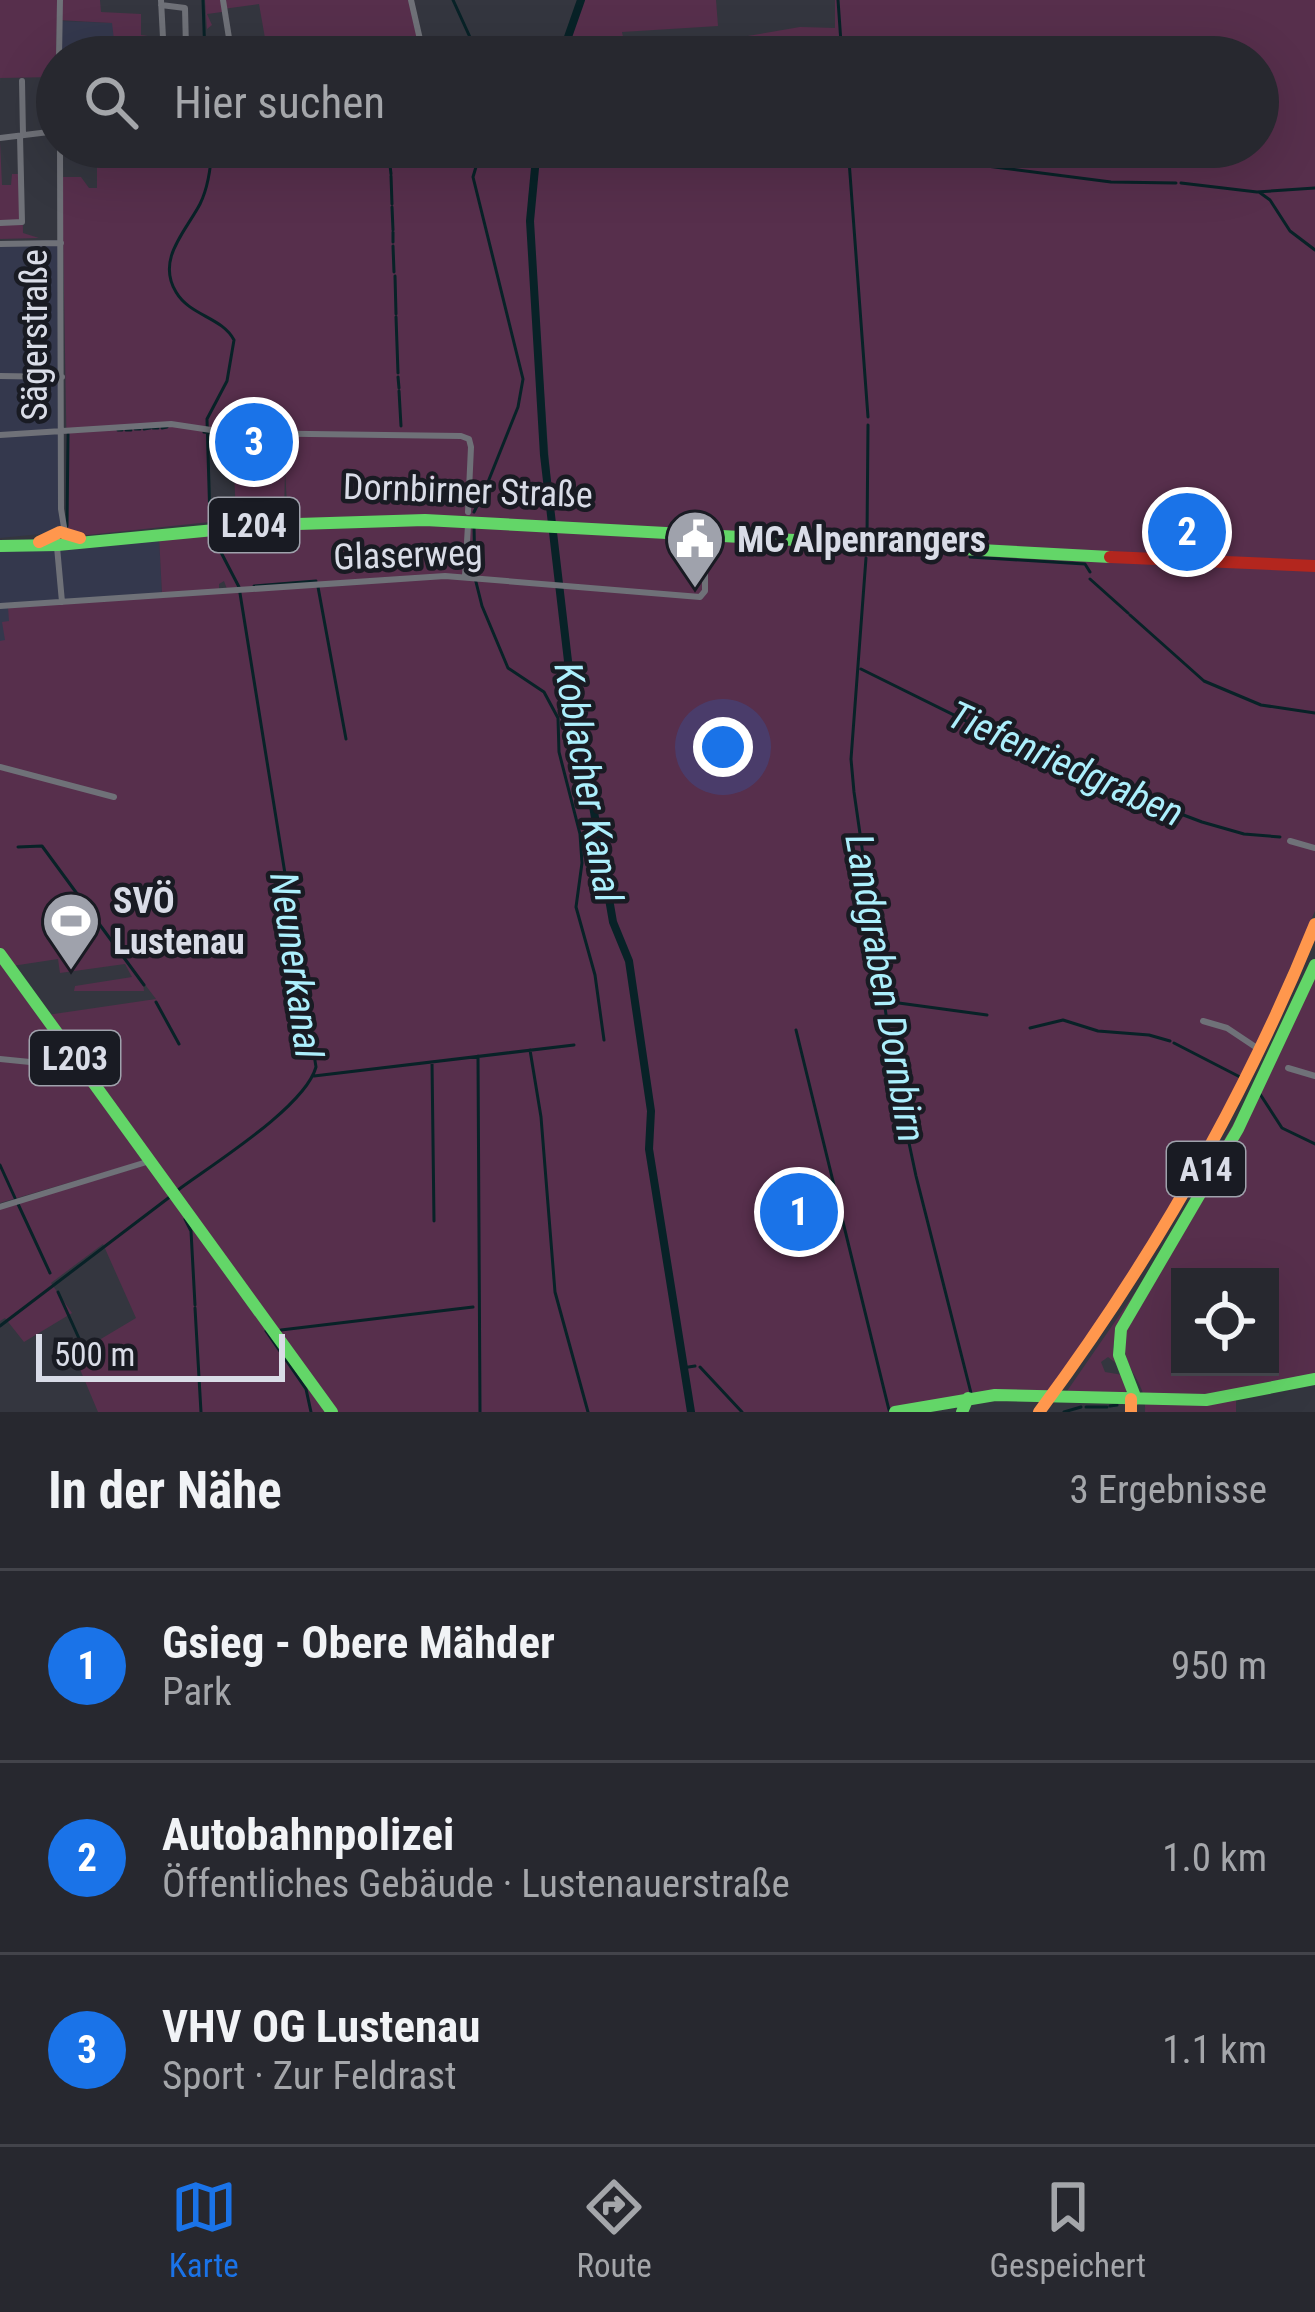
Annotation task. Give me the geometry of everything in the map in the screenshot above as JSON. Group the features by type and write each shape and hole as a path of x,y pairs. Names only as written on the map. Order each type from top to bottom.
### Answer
{"main road":[{"name":"Dornbirner Straße","path":"0,546 353,520 543,522 868,544 1315,563"},
{"name":"A14","path":"1054,1402 1165,1228 1265,1053 1315,924"},
{"name":"A14","path":"1054,1402 1188,1202 1265,1053 1315,941"},
{"name":"L203","path":"0,954 332,1412"},
{"path":"1133,1402 1119,1355 1121,1329 1203,1194 1258,1090 1265,1053 1315,965"},
{"path":"895,1412 964,1403 1211,1400 1315,1379"}],"street":[{"path":"59,36 60,0"},
{"path":"224,0 229,36"},
{"path":"411,0 419,36"},
{"path":"163,36 161,3 185,8 186,36"},
{"path":"0,223 22,222 22,81"},
{"path":"0,138 36,134"},
{"name":"Sägerstraße","path":"60,168 61,540"},
{"path":"0,244 61,243"},
{"path":"0,376 62,377"},
{"path":"0,435 171,424 466,437 471,447 469,512"},
{"path":"465,576 468,524"},
{"name":"Glaserweg","path":"0,606 465,576 704,596 705,533"},
{"path":"61,540 62,602"},
{"path":"0,767 114,797"},
{"path":"1290,841 1315,848"},
{"path":"1203,1021 1227,1028 1265,1053"},
{"path":"0,1060 82,1066"},
{"path":"1288,1068 1315,1076"},
{"path":"0,1207 151,1162"}],"shaded area":[{"path":"0,0 100,0 101,12 141,14 141,35 148,36 114,36 112,23 57,20 57,36 36,36 36,77 0,78"},
{"path":"205,0 411,0 419,36 265,36 259,4 223,9 222,4 222,12 207,14 212,25 207,29"},
{"path":"584,0 716,0 718,26 571,36"},
{"path":"835,0 1315,0 1315,911 1231,1103 1157,1234 1048,1393 972,1394 886,1412 331,1412 47,1015 156,999 143,982 144,991 74,991 75,986 132,977 125,964 60,973 58,959 12,966 0,951 0,641 5,640 2,622 9,621 8,607 191,592 162,594 159,536 288,520 285,470 284,513 236,515 233,449 284,446 284,435 208,431 210,522 78,536 68,528 62,177 81,177 89,188 97,188 97,168 533,168 529,235 550,527 554,527 532,234 537,168 1279,168 1279,36 747,36 800,27 835,28"},
{"path":"60,21 113,23 114,36 60,36"},
{"path":"0,141 2,185 11,185 12,174 22,174 23,233 39,238 0,239"},
{"path":"58,240 62,532 0,538 0,242"},
{"path":"159,536 162,596 0,831 0,551 64,551"},
{"path":"0,958 146,1160 0,1203"},
{"path":"1315,974 1315,1374 1213,1395 1236,1399 1236,1412 1145,1412 1124,1334 1248,1118"},
{"path":"1253,1089 1234,1130 1118,1328 1113,1347 1117,1364 1108,1357 1101,1362 1105,1372 1123,1375 1127,1391 1117,1396 1065,1394 1143,1281"},
{"path":"150,1164 328,1412 98,1412 74,1355 136,1318 103,1244 51,1283 72,1313 24,1342 5,1318 0,1321 0,1208"}],"waterway":[{"name":"Neunerkanal","path":"203,0 204,36"},
{"path":"453,0 469,36"},
{"name":"Koblacher Kanal","path":"568,36 581,0"},
{"name":"Landgraben Dornbirn","path":"838,0 841,36"},
{"name":"Neunerkanal","path":"210,168 206,190 175,246 169,268 182,300 222,326 234,340 227,381 207,419 210,520"},
{"path":"390,168 391,174"},
{"path":"476,168 473,177 523,379 518,407 484,492"},
{"name":"Koblacher Kanal","path":"535,168 530,221 544,455 568,661 613,922 629,961 651,1111 649,1149 691,1412"},
{"name":"Landgraben Dornbirn","path":"850,168 868,417"},
{"path":"1002,168 1111,182 1176,183"},
{"path":"391,176 392,204"},
{"path":"1181,183 1257,192 1315,188"},
{"path":"1259,192 1270,200 1290,231 1315,250"},
{"path":"392,207 393,230"},
{"path":"393,232 393,242"},
{"path":"393,246 394,272"},
{"path":"395,276 396,314"},
{"path":"396,317 398,373"},
{"path":"398,377 399,388"},
{"path":"399,391 401,426"},
{"name":"Landgraben Dornbirn","path":"867,537 868,425"},
{"path":"162,428 167,427"},
{"path":"144,429 150,428"},
{"path":"153,428 158,428"},
{"path":"135,429 140,429"},
{"path":"126,430 131,430"},
{"path":"204,432 225,435"},
{"path":"67,526 68,434"},
{"path":"474,512 482,496"},
{"path":"474,527 475,574"},
{"name":"Neunerkanal","path":"178,1190 277,1117 316,1067 239,587 212,535"},
{"path":"970,557 1085,564 1090,572"},
{"name":"Landgraben Dornbirn","path":"866,558 851,759 854,792 895,1077 971,1393"},
{"path":"475,578 508,668 544,692 558,718 559,752 580,834 576,907 595,975 604,1040"},
{"path":"1090,579 1128,613"},
{"path":"254,586 316,581"},
{"path":"318,587 346,739"},
{"path":"1130,615 1204,681 1261,705 1315,713"},
{"name":"Tiefenriedgraben","path":"861,669 1067,771 1202,822 1244,834 1280,837"},
{"path":"18,847 42,846 144,985"},
{"path":"884,1001 987,1015"},
{"path":"156,1002 179,1044"},
{"path":"1030,1028 1063,1020 1098,1031 1170,1041"},
{"path":"796,1030 889,1410"},
{"path":"1174,1043 1240,1077"},
{"path":"314,1076 574,1045"},
{"path":"530,1050 541,1117 555,1292 588,1412"},
{"path":"478,1056 480,1412"},
{"path":"432,1062 434,1221"},
{"path":"1258,1091 1282,1128 1315,1144"},
{"path":"0,1165 15,1198"},
{"name":"Neunerkanal","path":"0,1326 171,1196"},
{"path":"18,1204 50,1273"},
{"path":"185,1219 191,1231 195,1305"},
{"path":"58,1292 82,1345"},
{"path":"281,1330 473,1307"},
{"path":"195,1308 201,1412"},
{"path":"266,1331 306,1389 311,1412"},
{"path":"682,1368 695,1366"},
{"path":"700,1367 742,1412"},
{"path":"1110,1406 1117,1405"},
{"path":"1064,1412 1081,1407"},
{"path":"1086,1407 1107,1407"}],"traffic: fast":[{"path":"0,546 266,525 425,520 1110,557"},
{"path":"0,954 332,1412"},
{"path":"1136,1399 1119,1355 1121,1329 1238,1129 1315,965"},
{"path":"895,1412 995,1395 1206,1400 1315,1379"},
{"path":"962,1412 968,1398"}],"traffic: slow":[{"path":"39,542 60,532 80,538"},
{"path":"1039,1412 1120,1296 1193,1177 1258,1053 1315,924"},
{"path":"1131,1399 1131,1412"}],"traffic: jam":[{"path":"1110,557 1315,566"}],"place":[{"name":"VHV OG Lustenau","path":"254,442"},
{"name":"Autobahnpolizei","path":"1187,532"},
{"name":"MC Alpenrangers","path":"695,590"},
{"name":"SVÖ Lustenau","path":"71,972"},
{"name":"Gsieg - Obere Mähder","path":"799,1212"}]}
